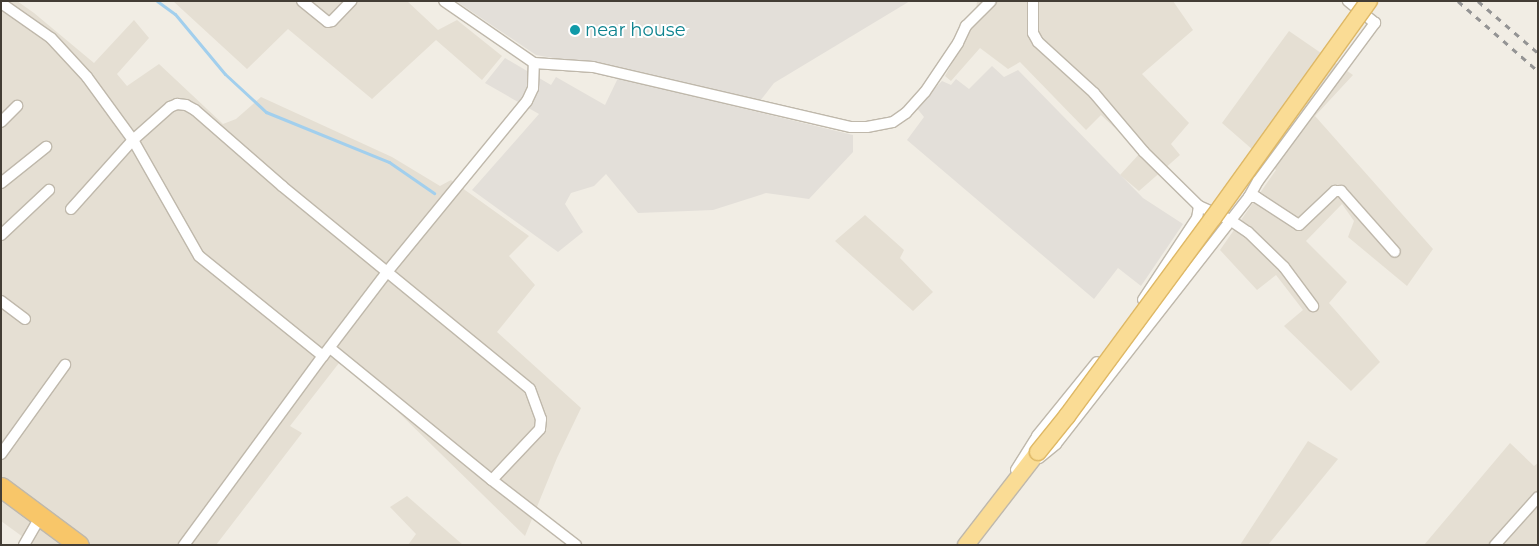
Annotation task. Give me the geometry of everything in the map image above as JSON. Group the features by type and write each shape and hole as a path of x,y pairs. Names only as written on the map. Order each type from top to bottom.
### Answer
{"highway":[{"path":"1,487 79,545"}],"main road":[{"path":"966,545 1008,488 1067,416 1369,1"}],"street":[{"path":"302,1 328,22 332,21 351,1"},
{"path":"444,1 534,63 592,67 850,126 874,126 893,122 906,114 925,92 958,43 966,26 991,1"},
{"path":"1044,1 1033,4 1033,33 1038,42 1094,93 1144,152 1199,206 1230,220 1248,232 1279,262 1313,306"},
{"path":"1034,458 1056,444 1249,197 1258,181 1375,23 1348,1"},
{"path":"2,4 51,38 87,76 132,140 199,256 323,356"},
{"path":"184,545 387,272 527,101 535,81 534,63"},
{"path":"71,209 132,140 170,107 177,104 186,105 195,110 282,186 530,389 541,419 540,429 492,480"},
{"path":"1,122 16,106"},
{"path":"2,182 46,147"},
{"path":"1,235 50,190"},
{"path":"1249,197 1256,197 1299,225 1335,191 1341,191 1395,252"},
{"path":"1008,488 1018,466 1037,436 1094,367 1145,297 1198,218 1199,206"},
{"path":"1,301 25,319"},
{"path":"330,348 492,480 576,545"},
{"path":"1,454 65,365"},
{"path":"1495,545 1538,498"},
{"path":"24,545 41,516"}],"shaded area":[{"path":"1,1 17,1 94,63 134,20 149,38 117,74 127,86 159,64 223,124 236,119 261,97 392,157 440,186 451,180 529,236 509,256 535,285 497,332 581,408 557,458 525,536 394,408 339,363 290,426 302,433 216,545 34,545 1,521"},
{"path":"173,1 407,1 438,30 457,20 502,56 482,80 436,40 372,99 288,29 247,69"},
{"path":"456,1 910,1 774,83 760,101 656,79 656,76 536,55"},
{"path":"977,1 1173,1 1193,30 1142,74 1189,123 1171,144 1180,155 1139,191 1120,175 1141,152 1101,115 1086,130 1020,62 1008,69 980,48 951,81 945,76 975,22"},
{"path":"1289,31 1353,75 1315,116 1433,249 1407,286 1348,237 1354,221 1342,204 1306,241 1347,282 1329,303 1380,362 1351,391 1284,326 1303,310 1276,275 1257,290 1220,250 1276,170 1222,123"},
{"path":"505,58 551,85 556,77 605,105 618,78 853,135 853,152 809,199 766,193 713,210 638,213 606,174 594,186 571,193 565,204 583,232 558,252 472,190 539,114 485,83"},
{"path":"992,66 1004,77 1018,70 1143,198 1183,224 1141,286 1118,268 1094,299 907,140 924,117 916,107 942,81 951,85 956,79 969,89"},
{"path":"865,215 904,250 900,258 933,292 913,311 835,241"},
{"path":"1308,441 1338,459 1268,545 1240,545"},
{"path":"1510,443 1534,466 1538,463 1538,545 1424,545"},
{"path":"407,496 463,545 408,545 416,534 390,507"}],"waterway":[{"path":"157,1 175,14 225,74 266,112 389,162 434,193"}],"railway":[{"path":"1458,1 1538,71"},
{"path":"1478,1 1538,53"}],"place":[{"name":"near house","path":"575,30"}]}
